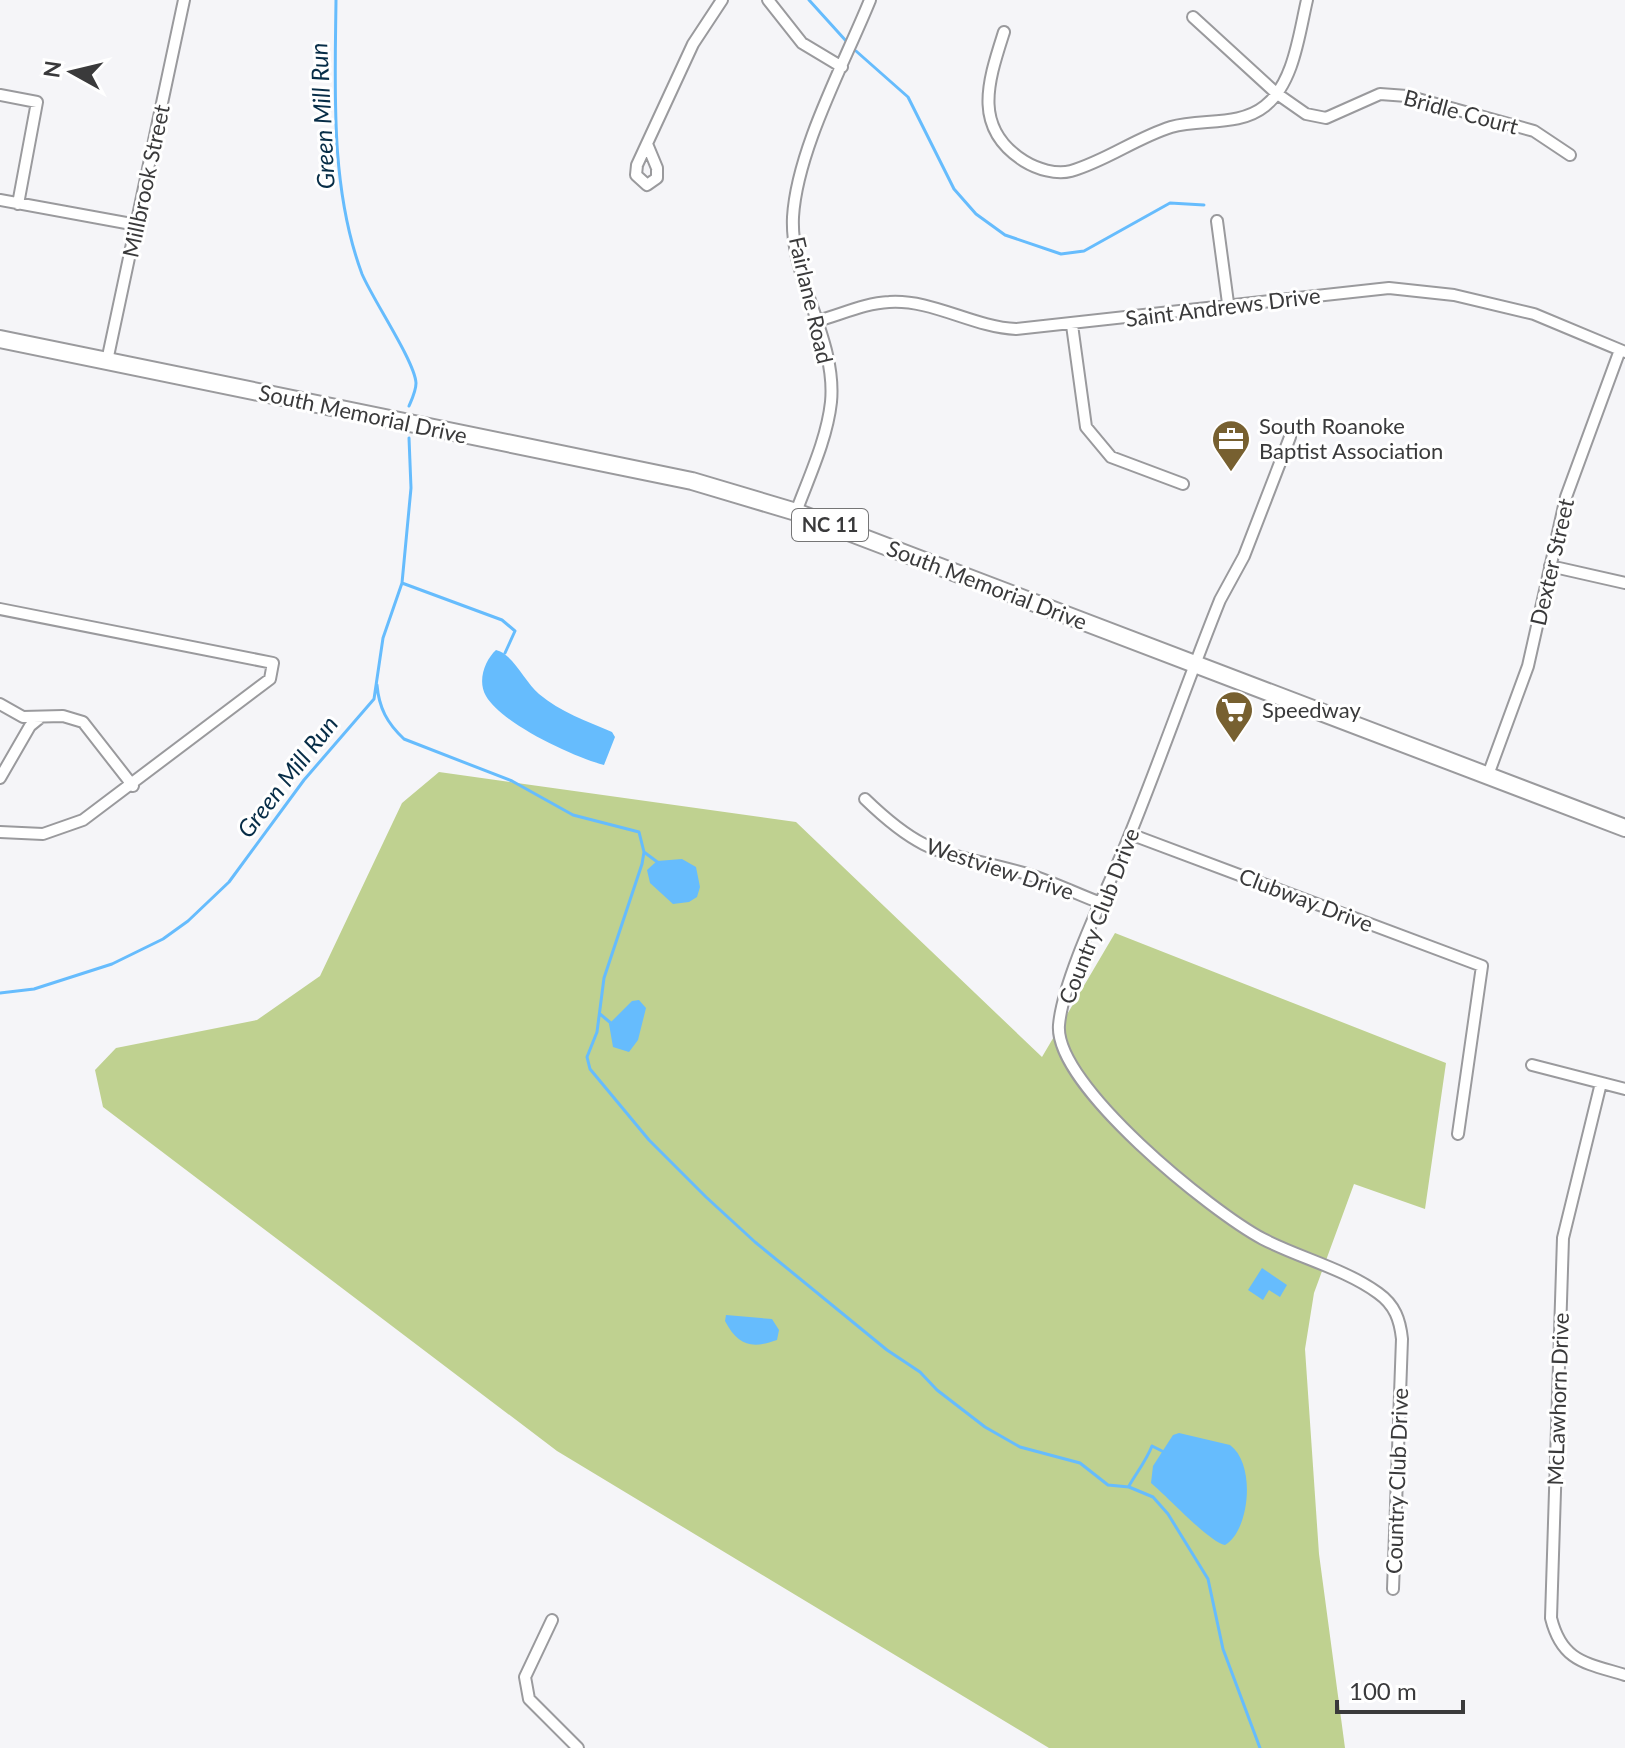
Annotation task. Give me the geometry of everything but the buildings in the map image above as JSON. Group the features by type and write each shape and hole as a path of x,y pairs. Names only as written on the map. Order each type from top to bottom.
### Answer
{"main road":[{"name":"South Memorial Drive","path":"0,339 692,481 796,512 1625,828"}],"street":[{"name":"Millbrook Street","path":"107,361 184,0"},
{"path":"647,144 693,44 722,0"},
{"path":"768,0 802,43 842,67"},
{"name":"Fairlane Road","path":"796,512 822,439 831,401 827,362 793,219 802,165 870,0"},
{"path":"1004,32 987,99 993,131 1006,148 1028,164 1051,172 1068,172 1140,138 1176,126 1247,117 1265,106 1276,93 1293,56 1307,0"},
{"name":"Bridle Court","path":"1193,17 1276,93 1306,114 1326,118 1380,94 1407,96 1534,131 1570,155"},
{"path":"0,95 37,102 18,204"},
{"path":"0,200 137,225"},
{"path":"1217,221 1228,303"},
{"name":"Saint Andrews Drive","path":"817,321 891,301 913,303 993,328 1072,325 1228,303 1389,288 1454,295 1534,314 1623,351"},
{"path":"1072,325 1086,427 1111,457 1183,484"},
{"name":"Dexter Street","path":"1488,775 1528,666 1567,493 1623,351"},
{"name":"Country Club Drive","path":"1290,437 1244,556 1220,600 1101,903 1062,1012 1059,1040 1067,1059 1116,1122 1211,1204 1264,1239 1378,1293 1399,1319 1402,1339 1393,1589"},
{"path":"1550,566 1625,583"},
{"path":"0,609 273,663 270,679 133,786 83,820 43,834 0,832"},
{"path":"0,704 23,717 63,716 83,722 133,786"},
{"path":"0,778 30,726 41,716"},
{"name":"Westview Drive","path":"865,799 907,837 927,848 1024,873 1101,903"},
{"name":"Clubway Drive","path":"1130,834 1482,966 1458,1134"},
{"path":"1532,1065 1625,1089"},
{"name":"McLawhorn Drive","path":"1601,1083 1563,1238 1551,1618 1565,1651 1581,1662 1625,1675"},
{"path":"552,1620 525,1677 529,1699 578,1748"}],"green space":[{"path":"439,772 796,822 1042,1057 1115,933 1446,1063 1425,1209 1354,1184 1314,1293 1305,1349 1319,1554 1345,1748 1049,1748 557,1451 103,1107 95,1070 116,1048 257,1020 320,976 402,803"}],"water":[{"path":"496,650 508,656 534,689 547,700 574,716 612,732 615,737 604,765 540,738 494,707 483,690 482,677"},
{"path":"682,859 696,867 700,887 697,897 689,902 673,904 650,883 647,870 657,861"},
{"path":"639,1000 646,1008 638,1040 629,1052 613,1047 609,1024 632,1001"},
{"path":"1262,1268 1287,1285 1280,1297 1269,1290 1263,1300 1248,1290"},
{"path":"726,1315 772,1319 779,1330 777,1340 753,1345 746,1343 730,1329 725,1321"},
{"path":"1179,1433 1230,1445 1244,1467 1247,1498 1244,1513 1240,1527 1225,1545 1199,1528 1151,1483 1153,1466 1173,1435"}],"waterway":[{"name":"Green Mill Run","path":"336,0 337,138 344,208 362,274 414,373 416,386 409,406"},
{"path":"809,0 847,42"},
{"path":"856,51 908,97 954,189 976,214 1005,235 1061,254 1084,251 1170,203 1204,205"},
{"name":"Green Mill Run","path":"0,993 34,989 112,964 163,939 188,921 229,882 304,780 374,699 383,638 402,583 411,488 409,438"},
{"path":"402,583 502,620 515,631 505,653"},
{"path":"377,685 385,715 404,739 512,781 573,815 639,832 644,852 642,864 604,978 597,1032 587,1057 590,1069 649,1140 755,1242 985,1427 1020,1447 1080,1463 1108,1485 1129,1487 1153,1497 1168,1514 1208,1579 1223,1649 1260,1748"},
{"path":"644,852 660,864"},
{"path":"600,1014 612,1024"},
{"path":"1129,1486 1152,1446 1162,1451"}],"place":[{"name":"South Roanoke Baptist Association","path":"1231,473"},
{"name":"Speedway","path":"1234,744"}]}
